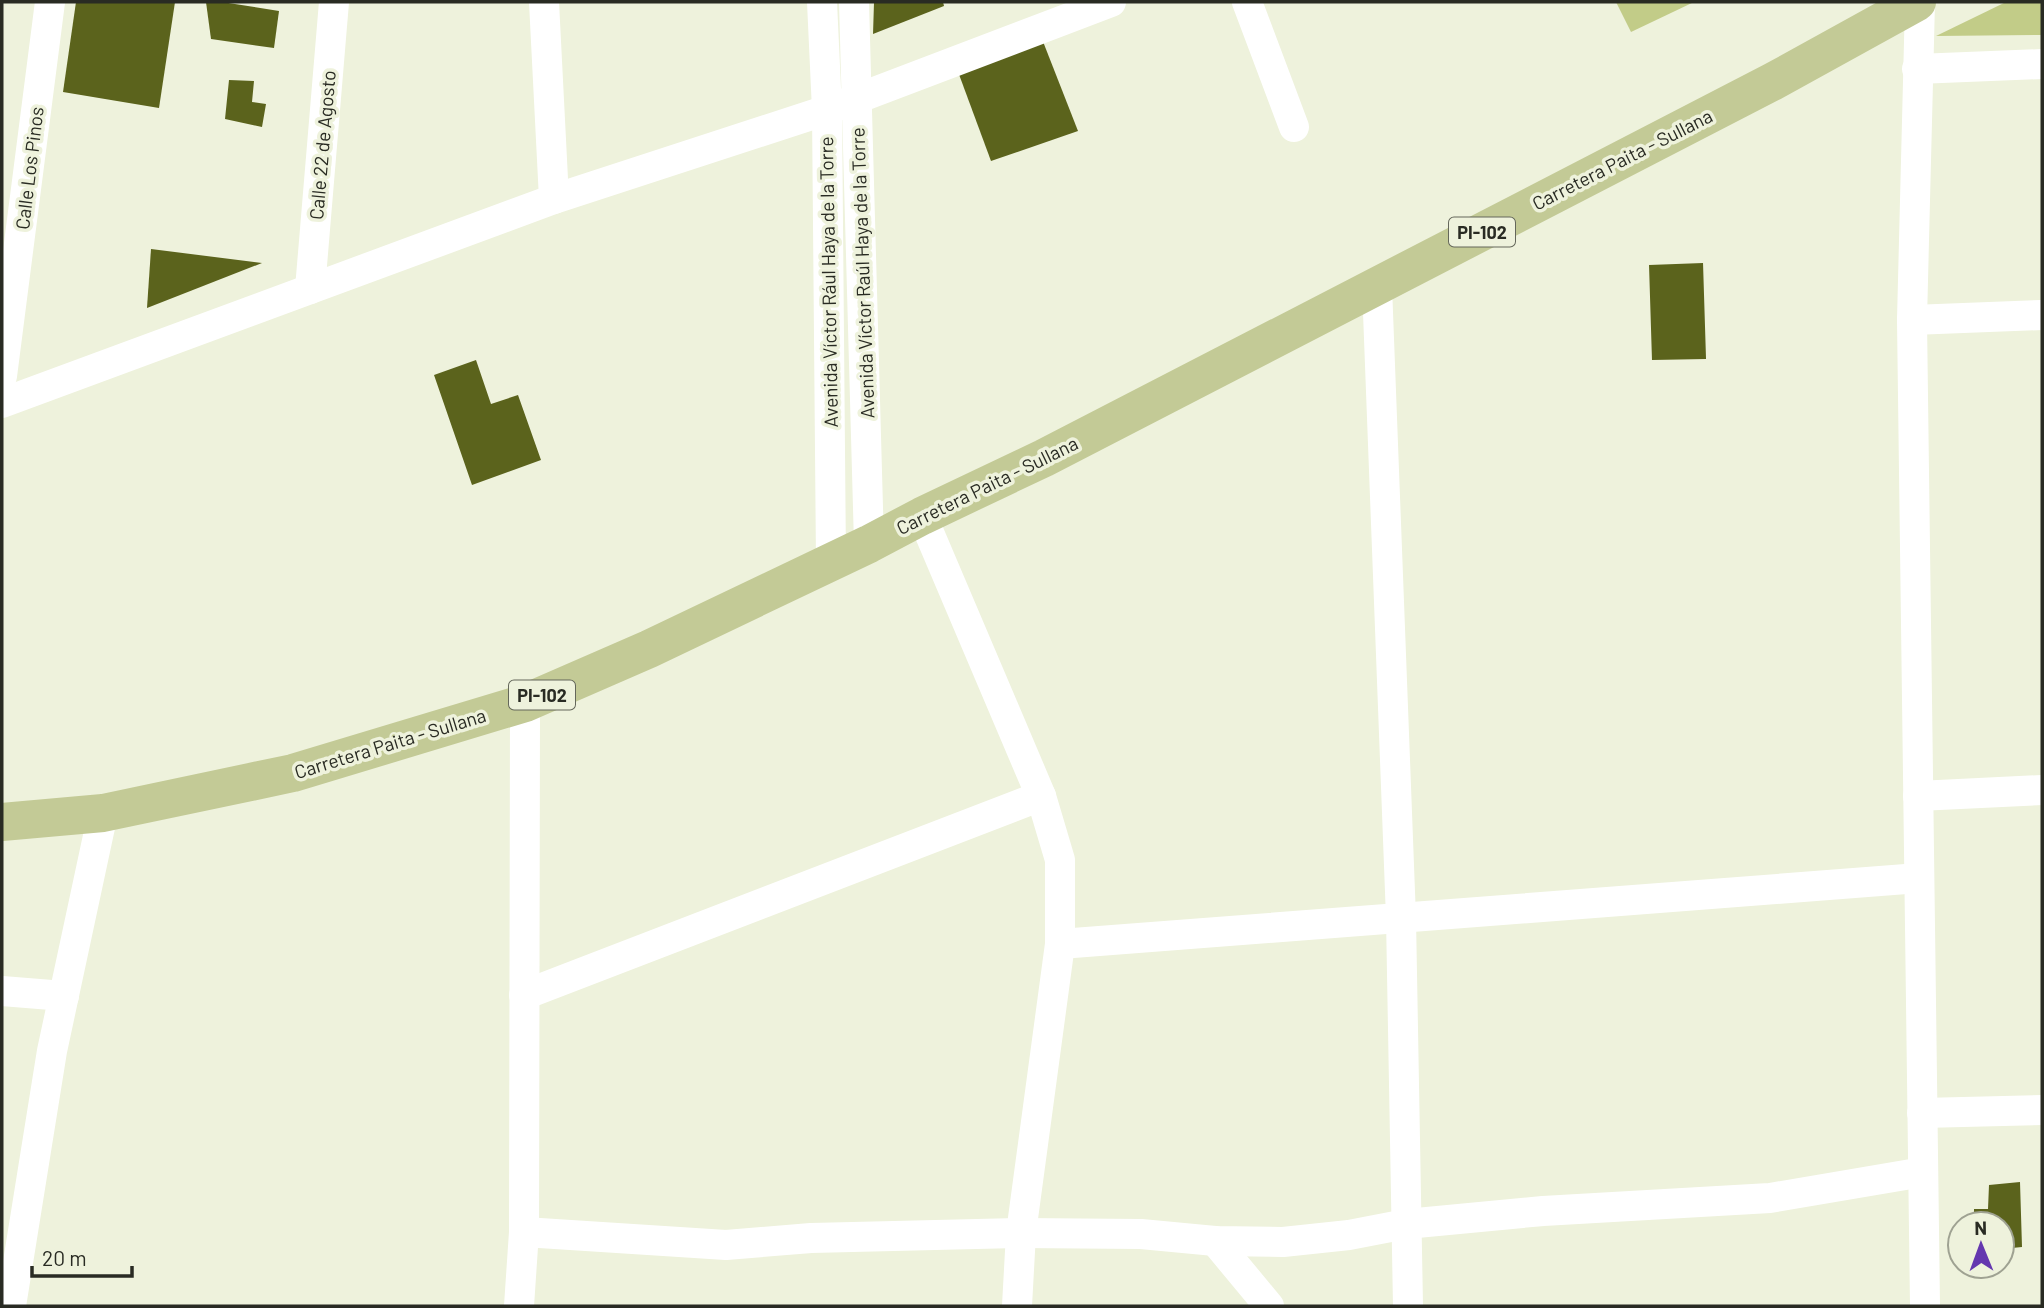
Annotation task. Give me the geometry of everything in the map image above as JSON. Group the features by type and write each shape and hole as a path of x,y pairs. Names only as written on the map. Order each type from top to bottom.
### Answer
{"main road":[{"name":"Carretera Paita - Sullana","path":"2,822 103,813 293,773 525,703 649,649 1044,458 1760,88 1919,2"}],"street":[{"name":"Calle Los Pinos","path":"2,376 9,265 50,2"},
{"name":"Calle 22 de Agosto","path":"310,289 334,2"},
{"path":"544,2 554,200"},
{"name":"Avenida Víctor Rául Haya de la Torre","path":"821,2 827,110 831,563"},
{"name":"Avenida Víctor Raúl Haya de la Torre","path":"854,2 869,544"},
{"path":"2,403 554,200 827,110 1111,2"},
{"path":"1247,2 1294,127"},
{"path":"1919,2 1912,320 1925,1306"},
{"path":"1917,69 2042,64"},
{"path":"1377,286 1401,918 1408,1306"},
{"path":"1912,320 2042,315"},
{"path":"922,516 1041,796 1060,860 1060,944 1021,1233 1017,1306"},
{"path":"519,1306 524,1232 525,703"},
{"path":"1918,796 2042,790"},
{"path":"524,995 1041,796"},
{"path":"11,1306 52,1051 103,813"},
{"path":"1060,944 1919,878"},
{"path":"2,991 64,996"},
{"path":"1922,1113 2042,1110"},
{"path":"524,1232 726,1245 811,1238 1021,1233 1141,1234 1215,1241 1283,1242 1349,1235 1406,1224 1543,1211 1770,1198 1923,1172"},
{"path":"1215,1241 1269,1306"}],"green space":[{"path":"1616,2 1694,2 1631,32"},
{"path":"2006,2 2042,2 2042,35 1936,36"}],"building":[{"path":"76,2 175,2 159,108 63,92"},
{"path":"206,2 279,11 274,48 211,39"},
{"path":"874,2 943,2 944,6 873,34"},
{"path":"1042,39 1078,131 991,161 957,69"},
{"path":"229,80 254,81 252,102 266,104 262,127 225,119"},
{"path":"151,249 262,263 147,308"},
{"path":"1703,263 1706,359 1652,360 1649,265"},
{"path":"476,360 491,404 518,395 541,460 472,485 434,375"},
{"path":"2020,1182 2022,1247 2016,1248 2016,1210 1974,1210 1988,1209 1989,1185"}]}
